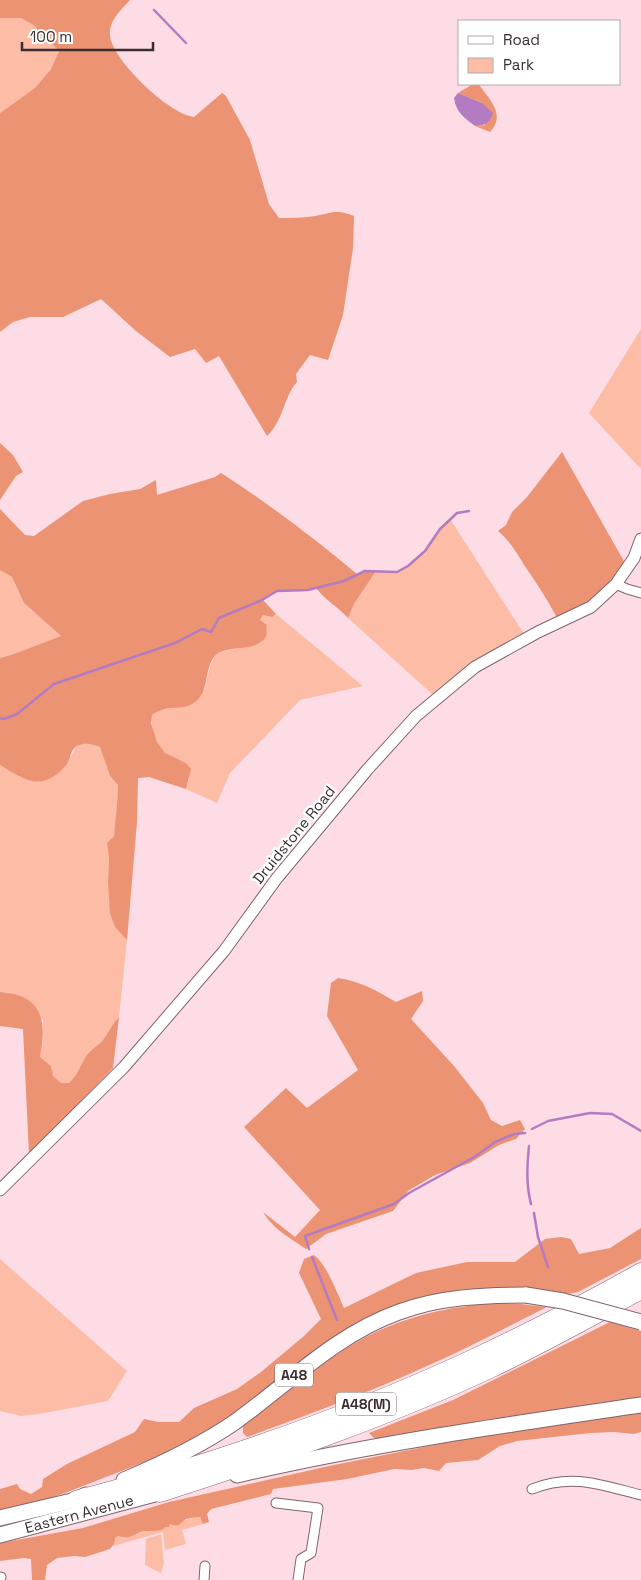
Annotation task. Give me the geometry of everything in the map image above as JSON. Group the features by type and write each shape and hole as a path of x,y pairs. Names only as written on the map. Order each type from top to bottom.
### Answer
{"highway":[{"name":"A48(M)","path":"76,1500 251,1448 373,1402 473,1359 560,1316 641,1272"},
{"name":"A48(M)","path":"160,1493 270,1457 393,1410 489,1369 641,1290"},
{"name":"A48","path":"76,1500 151,1468 213,1436 237,1420 331,1347 379,1320 418,1306 465,1297 526,1295 563,1301 641,1322"},
{"name":"Eastern Avenue","path":"0,1535 160,1493 350,1451 472,1429 641,1405"},
{"name":"Eastern Avenue","path":"0,1518 76,1500"}],"street":[{"name":"Druidstone Road","path":"0,1190 124,1067 224,951 277,878 367,770 416,716 475,667 538,632 591,607 616,584 634,558 641,539"},
{"path":"616,584 641,593"},
{"path":"532,1489 556,1481 582,1481 641,1495"},
{"path":"276,1503 318,1508 312,1553 301,1559 298,1580"},
{"path":"204,1580 206,1566"}],"green space":[{"path":"0,18 21,18 35,26 41,36 59,51 51,69 35,88 0,113"},
{"path":"641,329 641,468 589,413"},
{"path":"450,519 524,634 468,667 432,694 348,618 354,604 376,571 397,572 408,566 425,551 440,529"},
{"path":"0,570 12,577 24,603 61,636 0,658"},
{"path":"276,614 363,686 300,700 230,773 217,803 186,789 189,779 186,763 164,752 161,748 153,730 152,715 158,710 182,707 205,689 210,666 215,656 221,652 261,643 266,636 266,625 260,620 263,615 272,617"},
{"path":"81,744 93,744 100,747 110,776 118,785 114,836 107,843 109,858 108,882 115,927 127,940 119,1017 103,1040 86,1057 72,1080 69,1083 61,1083 53,1076 51,1066 40,1057 43,1042 43,1020 12,993 0,992 0,765 18,776 34,781 68,762 76,747"},
{"path":"0,1259 127,1371 108,1401 21,1416 0,1411"},
{"path":"200,1517 203,1524 182,1530 186,1544 165,1550 163,1532 113,1546 114,1538 118,1536 124,1539"},
{"path":"161,1534 164,1563 161,1573 145,1565 146,1539"}],"shaded area":[{"path":"0,0 130,0 116,16 110,31 113,47 121,59 131,72 157,97 183,114 194,117 222,93 226,96 250,140 269,204 279,218 306,217 338,212 354,216 353,248 343,315 328,360 310,355 296,374 297,382 292,388 277,423 267,436 219,356 206,363 195,349 170,357 136,331 101,299 63,317 30,317 13,322 0,332 0,113 35,88 51,69 59,51 41,36 35,26 21,18 0,18"},
{"path":"471,85 480,86 492,102 497,114 495,126 490,132 475,126 485,125 482,103 458,93"},
{"path":"458,93 482,103 493,113 490,120 475,126 464,117 455,103 454,98"},
{"path":"0,443 13,455 23,472 16,476 0,500"},
{"path":"562,452 625,563 613,581 589,603 557,618 516,551 498,531 506,525 512,512 527,497"},
{"path":"221,473 291,522 357,574 365,571 376,571 354,604 348,618 316,588 277,591 263,600 276,614 272,617 263,615 260,620 267,625 266,636 262,641 251,646 223,651 217,654 212,659 205,687 198,699 187,706 162,710 152,715 151,723 157,742 165,753 186,763 191,769 186,789 149,777 138,778 137,822 127,940 115,927 110,913 107,843 114,836 118,785 110,776 100,747 81,744 72,751 69,761 61,770 52,777 37,782 28,780 0,765 0,658 61,636 24,603 12,577 0,570 0,509 25,535 34,536 83,501 140,489 156,480 157,495 215,477"},
{"path":"338,978 361,984 396,1002 422,991 423,1001 411,1019 454,1066 483,1103 491,1120 502,1126 520,1120 525,1129 516,1139 499,1145 470,1163 435,1175 408,1191 393,1211 326,1234 306,1249 277,1229 263,1212 295,1237 320,1210 244,1127 286,1088 307,1108 358,1070 327,1016 331,983"},
{"path":"0,992 25,998 39,1012 43,1032 40,1057 51,1066 53,1076 61,1083 69,1083 72,1080 86,1057 103,1040 119,1017 113,1068 29,1154 23,1029 0,1026"},
{"path":"641,1228 641,1259 578,1292 562,1295 521,1288 464,1289 416,1299 250,1401 206,1434 165,1454 65,1493 31,1504 0,1510 0,1489 17,1484 20,1489 31,1494 42,1487 43,1479 67,1464 135,1432 144,1419 158,1422 179,1422 194,1408 237,1389 261,1372 321,1319 299,1273 304,1259 314,1255 319,1260 344,1308 416,1273 467,1262 515,1262 545,1239 561,1237 571,1239 579,1254 610,1248"},
{"path":"494,1303 547,1307 405,1376 247,1437 243,1433 243,1426 290,1388 327,1360 359,1341 414,1317 452,1308"},
{"path":"610,1322 641,1331 641,1398 459,1425 380,1440 374,1438 369,1433 453,1400"},
{"path":"641,1410 641,1432 634,1434 614,1432 590,1433 517,1441 500,1446 478,1460 446,1463 439,1471 424,1468 412,1470 394,1469 347,1479 273,1489 271,1494 211,1509 207,1514 209,1522 203,1524 200,1517 187,1519 178,1525 170,1524 169,1527 165,1527 162,1530 145,1531 126,1538 118,1536 115,1538 114,1544 110,1549 85,1557 57,1558 47,1565 45,1580 32,1580 31,1559 0,1561 0,1543 83,1528 169,1502 329,1466 489,1434"}],"waterway":[{"path":"154,10 186,43"},
{"path":"0,718 4,719 17,714 54,684 175,643 202,629 211,632 219,618 262,600 277,591 308,590 344,581 365,571 397,572 408,566 425,551 440,529 457,513 469,511"},
{"path":"532,1129 548,1121 590,1113 612,1114 641,1131"},
{"path":"309,1249 305,1236 394,1204 409,1193 476,1156 495,1142 514,1134 525,1133"},
{"path":"529,1146 527,1175 531,1204"},
{"path":"534,1213 538,1237 548,1267"},
{"path":"312,1257 337,1320"}]}
